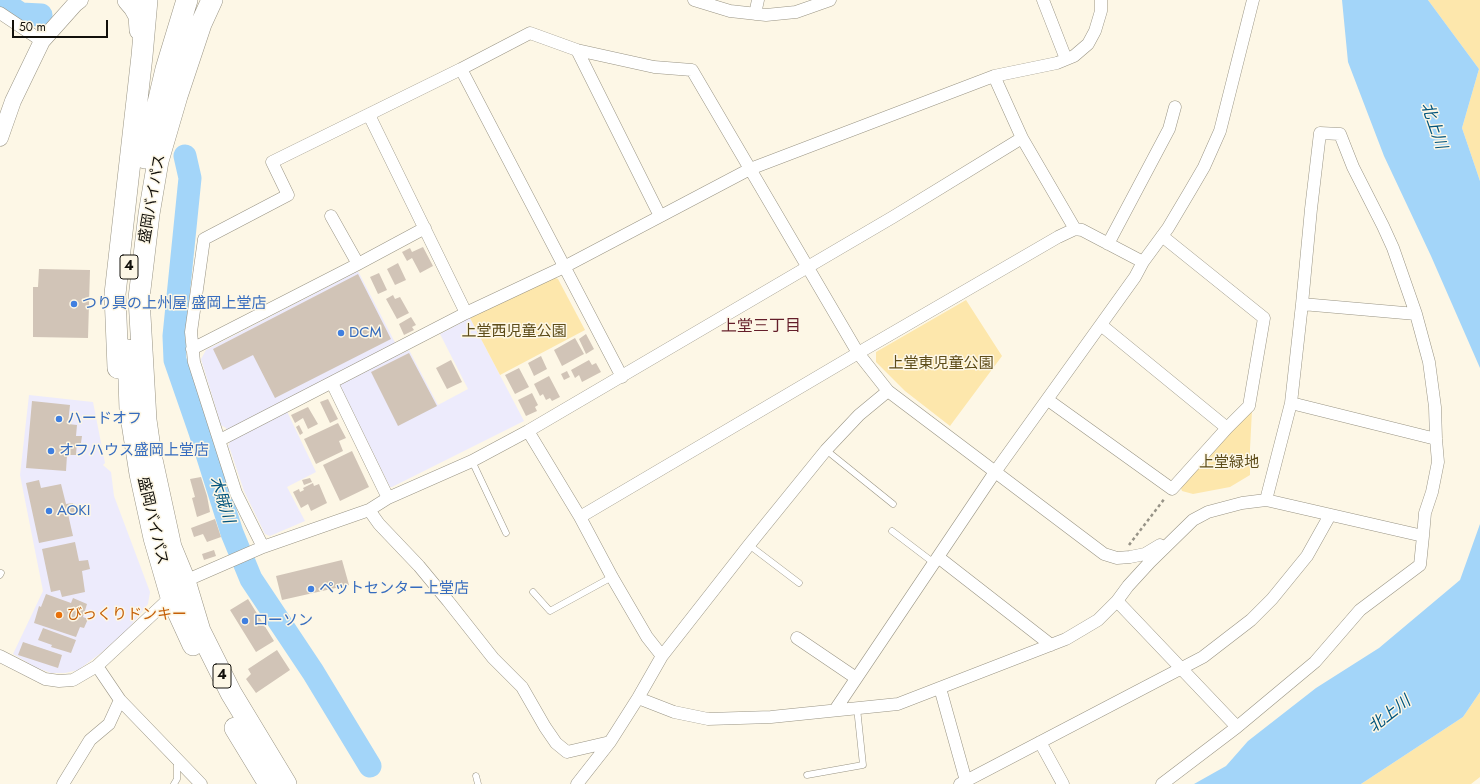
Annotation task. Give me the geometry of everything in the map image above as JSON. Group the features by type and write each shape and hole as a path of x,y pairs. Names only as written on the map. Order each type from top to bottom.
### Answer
{"highway":[{"path":"128,0 139,16 142,56"},
{"path":"147,0 115,294 120,421 154,538"},
{"name":"盛岡バイパス","path":"186,0 166,69 143,166 127,277 130,410 140,474 154,538 171,597 210,684 269,784"},
{"name":"盛岡バイパス","path":"212,0 201,24 177,96 158,161 149,214 139,298 146,420 151,455 171,547 185,581 200,631 231,693 286,784"}],"main road":[{"path":"0,138 13,101 42,41 80,0"},
{"path":"199,0 201,24"}],"street":[{"path":"755,14 758,0"},
{"path":"699,1 730,11 766,15 796,12 830,0"},
{"path":"1043,0 1066,60"},
{"path":"220,440 466,313 564,267 750,169 994,76 1057,64 1074,56 1088,44 1096,31 1101,11 1100,0"},
{"path":"835,710 995,472 1135,277 1204,167 1220,131 1253,0"},
{"path":"0,13 42,41"},
{"path":"263,547 236,493 194,362 191,332 204,239 288,195 272,162 369,115 530,33 577,50 654,67 692,70 806,267 858,353 888,391 1104,554 1117,558 1145,554 1178,533"},
{"path":"577,50 660,216"},
{"path":"461,69 622,377"},
{"path":"994,76 1022,138 1075,229"},
{"path":"1108,244 1169,129 1175,107"},
{"path":"369,115 466,313"},
{"path":"1162,784 1237,727 1315,662 1360,610 1420,565 1425,513 1432,492 1438,462 1436,406 1429,362 1416,314 1393,248 1353,167 1340,134 1320,133 1291,403 1266,500"},
{"path":"0,656 45,679 59,681 73,680 97,666 171,597 185,581 263,547 369,510 388,498 472,461 622,377 1022,138"},
{"path":"331,216 358,264"},
{"path":"192,349 358,264 424,228"},
{"path":"580,517 858,353 1058,237 1075,229 1082,230 1143,262"},
{"path":"1048,400 1172,488 1249,406 1264,318 1162,236"},
{"path":"1302,304 1416,314"},
{"path":"1101,325 1227,428"},
{"path":"332,383 388,498"},
{"path":"576,784 610,742 662,656 749,545 826,450 859,416 888,391"},
{"path":"1291,403 1436,439"},
{"path":"528,431 580,517 647,638 662,656"},
{"path":"638,698 674,712 708,719 771,717 898,704 1066,639 1098,620 1178,533 1193,520 1208,512 1242,503 1266,500 1423,536"},
{"path":"369,510 379,524 419,566 493,658 522,687 556,743 567,752 610,742"},
{"path":"940,688 963,782 1203,657 1251,620 1272,599 1307,556 1330,515"},
{"path":"936,560 1051,645"},
{"path":"1117,601 1237,727"},
{"path":"798,638 856,678"},
{"path":"97,666 120,700 201,784"},
{"path":"63,784 90,740 109,724 120,700"},
{"path":"1040,742 1063,784"}],"lane":[{"path":"826,450 892,504"},
{"path":"472,461 506,533"},
{"path":"892,531 936,560"},
{"path":"749,545 799,583"},
{"path":"533,592 550,611 612,577"},
{"path":"807,775 863,765 857,708"},
{"path":"174,784 177,779 177,760"},
{"path":"476,776 478,784"}],"path":[{"path":"1126,548 1137,536 1172,488"}],"shaded area":[{"path":"358,271 401,354 409,350 438,405 468,389 440,334 470,318 524,421 390,487 335,375 282,401 316,472 287,487 305,521 270,536 265,534 244,491 228,447 230,442 226,428 221,425 201,359 206,350"},
{"path":"29,395 93,402 105,463 103,465 111,472 114,496 150,592 148,604 128,629 101,653 78,670 65,673 51,673 35,667 13,654 43,591 20,475"}],"green space":[{"path":"1428,0 1480,0 1480,181 1462,128 1479,69"},
{"name":"上堂西児童公園","path":"553,277 558,279 585,330 500,375 470,318"},
{"name":"上堂東児童公園","path":"966,300 1002,356 950,426 905,391 876,362 876,352"},
{"name":"上堂緑地","path":"1252,410 1250,475 1230,487 1193,494 1182,491 1181,488 1237,424"},
{"path":"1480,692 1480,777 1471,784 1361,784 1463,717"}],"water":[{"name":"北上川","path":"1342,0 1428,0 1479,69 1462,128 1480,181 1480,368 1431,256 1384,156 1348,62"},
{"name":"北上川","path":"1480,524 1480,692 1463,717 1361,784 1194,784 1226,766 1248,741 1316,688 1379,648 1460,580"}],"building":[{"path":"423,247 433,266 420,273 412,258 407,261 402,252 410,248 412,252"},
{"path":"398,263 406,280 395,285 387,269"},
{"path":"39,269 90,270 88,338 33,337 33,287 38,287"},
{"path":"379,273 387,290 378,294 370,277"},
{"path":"358,274 391,339 275,398 253,355 223,370 213,349"},
{"path":"393,295 395,299 400,297 409,313 397,319 386,299"},
{"path":"411,317 416,325 412,327 414,330 404,335 399,324"},
{"path":"586,334 594,349 586,354 579,339"},
{"path":"575,338 584,354 562,366 554,350"},
{"path":"409,353 437,406 398,426 371,372"},
{"path":"541,356 547,369 534,376 528,363"},
{"path":"451,360 462,382 447,389 436,368"},
{"path":"589,360 592,365 596,363 601,372 582,382 579,375 575,378 571,370"},
{"path":"519,368 529,387 515,394 505,375"},
{"path":"567,371 570,377 564,380 561,374"},
{"path":"549,376 560,397 552,401 550,398 546,400 543,394 540,396 534,384"},
{"path":"532,393 538,405 535,407 537,411 526,416 518,400"},
{"path":"328,399 338,419 330,423 320,402"},
{"path":"32,401 70,405 68,424 77,425 76,436 82,436 81,443 77,443 76,455 67,455 66,471 26,468"},
{"path":"308,407 318,424 308,429 303,418 295,423 291,415"},
{"path":"338,423 346,438 339,441 343,451 316,464 304,439"},
{"path":"299,425 303,433 300,435 296,427"},
{"path":"352,451 369,487 340,501 323,465"},
{"path":"201,477 210,512 197,517 192,498 195,497 190,479"},
{"path":"310,478 312,482 304,485 302,480"},
{"path":"39,480 41,488 61,484 66,504 73,503 75,512 68,514 73,536 39,543 26,483"},
{"path":"313,483 314,486 319,484 327,503 311,511 308,504 301,508 293,492 299,489 300,492 304,490 303,488"},
{"path":"215,519 221,537 207,542 203,534 194,537 191,528"},
{"path":"75,542 79,561 88,560 90,569 82,571 85,592 62,597 60,590 51,592 42,549"},
{"path":"214,550 216,556 204,560 202,554"},
{"path":"342,560 349,585 282,600 276,576"},
{"path":"46,594 71,603 73,598 87,604 83,617 88,619 84,628 80,627 76,637 34,623 39,606 41,607"},
{"path":"248,599 274,641 256,652 230,610"},
{"path":"43,628 76,640 71,653 51,647 52,645 38,640"},
{"path":"23,642 62,655 58,668 18,655"},
{"path":"277,650 290,670 256,693 246,679 251,674 248,669"}],"waterway":[{"name":"木賊川","path":"0,0 21,14 41,15"},
{"name":"木賊川","path":"185,156 190,178 174,336 175,360 200,432 232,533 251,579 313,672 370,766"}],"place":[{"name":"つり具の上州屋 盛岡上堂店","path":"74,304"},
{"name":"DCM","path":"341,333"},
{"name":"ハードオフ","path":"59,419"},
{"name":"オフハウス盛岡上堂店","path":"51,451"},
{"name":"AOKI","path":"49,511"},
{"name":"ペットセンター上堂店","path":"311,589"},
{"name":"びっくりドンキー","path":"59,615"},
{"name":"ローソン","path":"245,621"}],"district":[{"name":"上堂三丁目","path":"761,327"}]}
